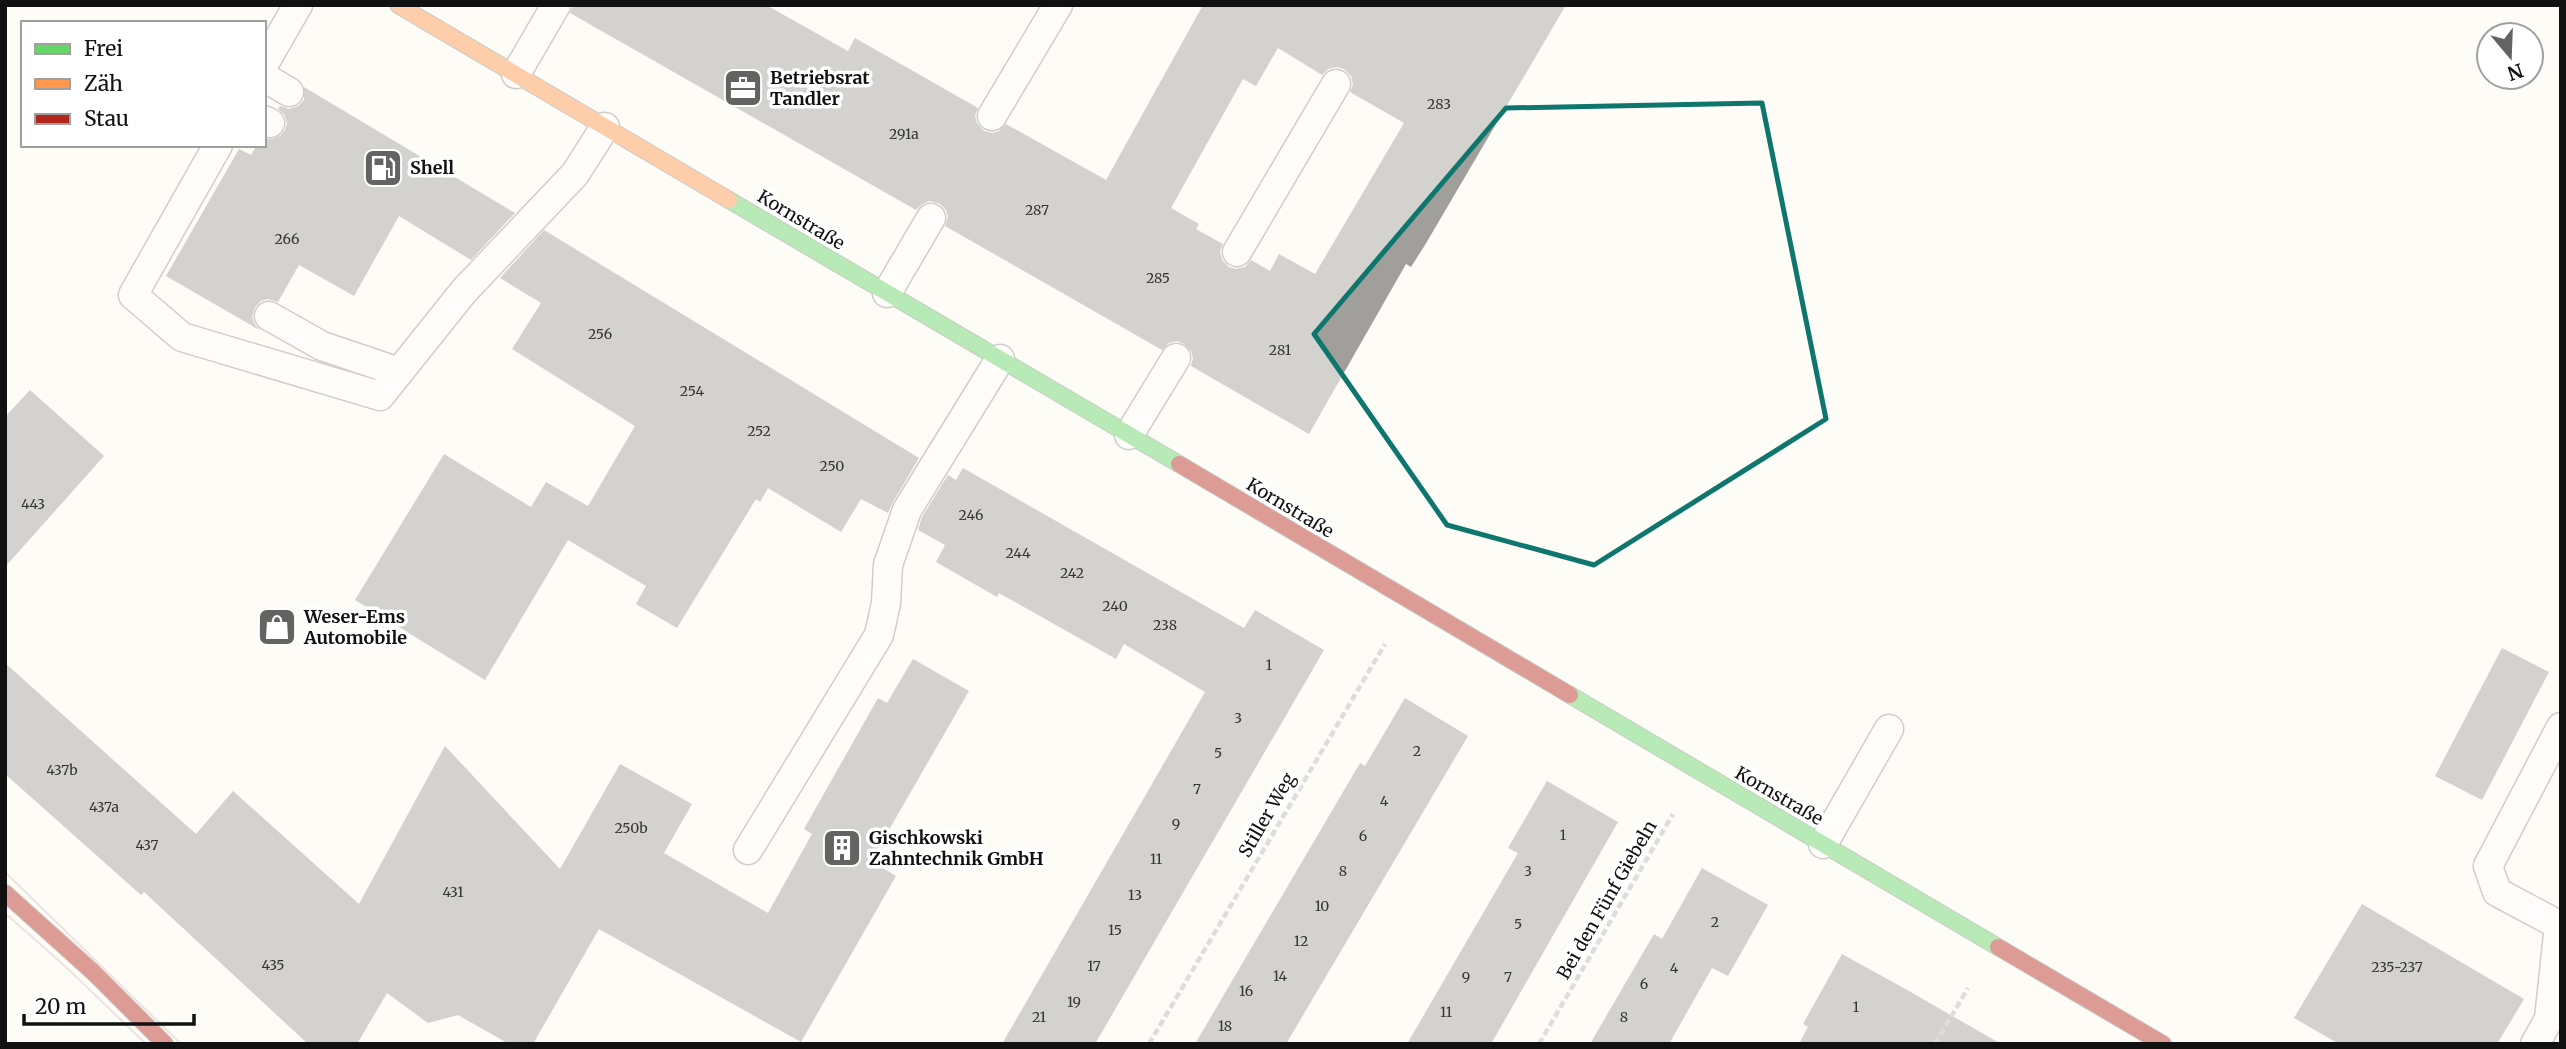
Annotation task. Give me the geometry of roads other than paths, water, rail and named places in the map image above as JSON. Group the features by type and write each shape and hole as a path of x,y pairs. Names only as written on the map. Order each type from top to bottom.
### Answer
{"street":[{"name":"Kornstraße","path":"398,5 2163,1044"},
{"path":"5,893 93,972 165,1044"}],"lane":[{"path":"266,61 298,5"},
{"path":"516,74 556,5"},
{"path":"992,116 1058,5"},
{"path":"266,78 289,92"},
{"path":"1237,252 1336,84"},
{"path":"217,147 165,257 133,295 182,337 380,396 512,226 575,174 605,127"},
{"path":"887,293 931,218"},
{"path":"270,316 322,346 399,372"},
{"path":"1129,435 1176,358"},
{"path":"748,850 879,635 886,603 888,565 907,510 1000,359"},
{"path":"2535,1044 2549,1019 2560,924 2497,892 2488,866 2561,727"},
{"path":"1822,844 1889,729"}],"tram line":[{"path":"5,872 181,1044"},
{"path":"5,913 146,1044"}],"place":[{"name":"Betriebsrat Tandler","path":"743,88"},
{"name":"Shell","path":"383,168"},
{"name":"Weser-Ems Automobile","path":"277,627"},
{"name":"Gischkowski Zahntechnik GmbH","path":"842,848"}]}
